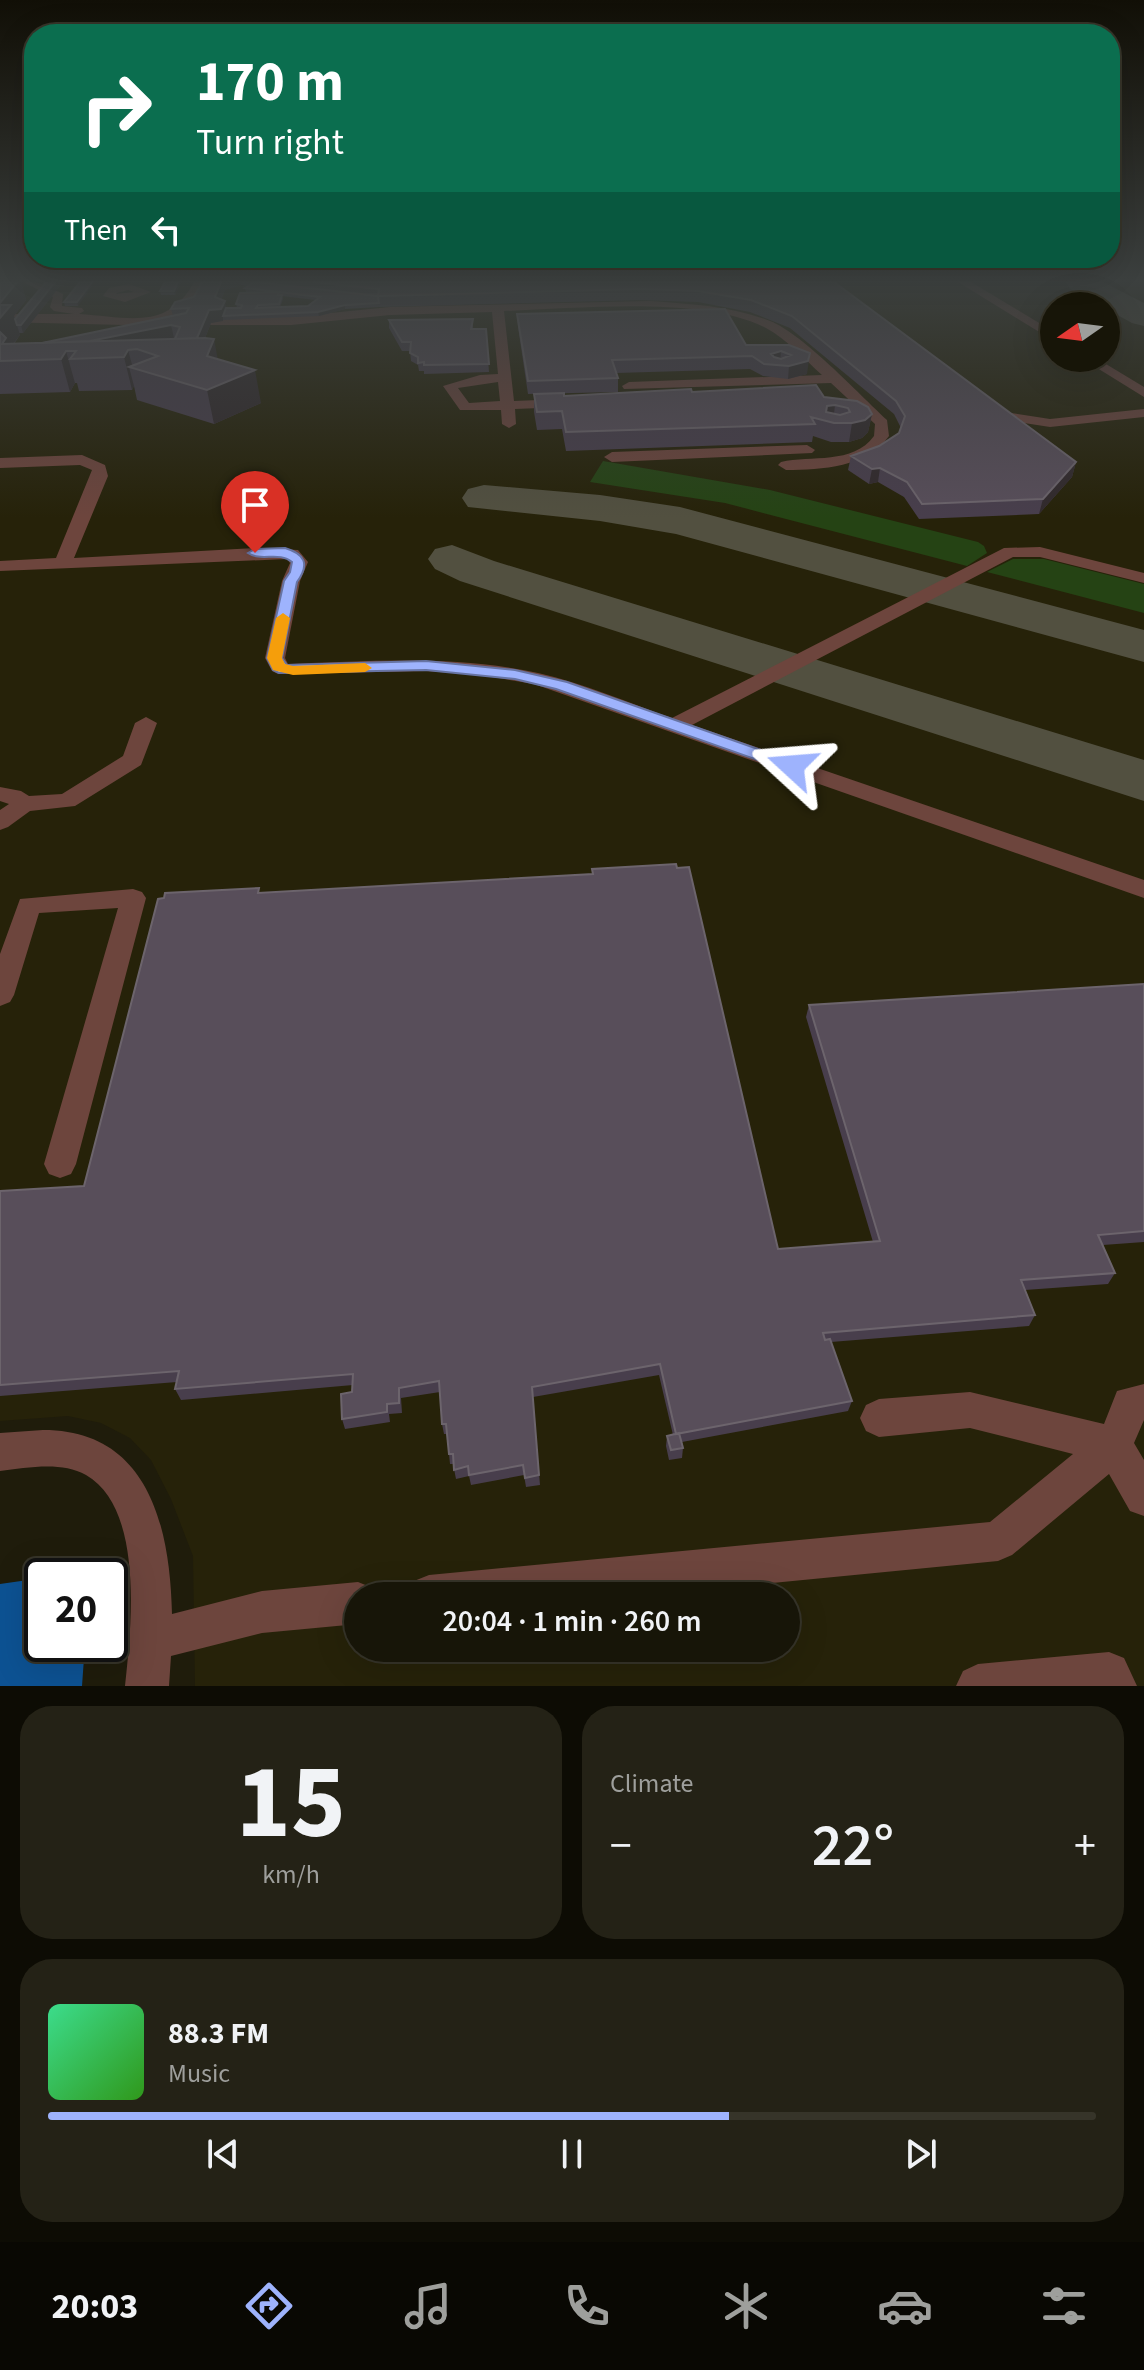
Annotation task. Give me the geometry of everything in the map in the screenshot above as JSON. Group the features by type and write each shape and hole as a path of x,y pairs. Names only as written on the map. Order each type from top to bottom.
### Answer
{"street":[{"path":"504,361 509,424"},
{"path":"786,465 823,463 850,457 875,446 884,432 876,416 815,361"},
{"path":"1110,372 1144,393"},
{"path":"507,391 465,407 450,386 480,379 507,391 585,402"},
{"path":"834,379 630,393 851,393"},
{"path":"991,414 1050,423 1144,413"},
{"path":"850,418 876,416"},
{"path":"612,457 811,450 823,463"},
{"path":"0,463 82,460 100,468 100,476 63,563"},
{"path":"675,725 1010,552 1040,552 1144,578"},
{"path":"0,566 238,556 268,562 291,581 275,658 279,667 285,670 426,665 480,669 561,685 1144,889"},
{"path":"0,822 24,804 67,801 133,760 146,723"},
{"path":"0,794 13,796 24,804"},
{"path":"0,995 29,905 133,898 60,1164"},
{"path":"574,1582 998,1541 1114,1445 1130,1404 1144,1402"},
{"path":"879,1418 970,1410 1114,1445 1144,1497"},
{"path":"0,1452 71,1450 98,1462 121,1482 146,1541 152,1575 152,1640 147,1686"},
{"path":"152,1640 262,1612 344,1604"},
{"path":"978,1686 1109,1673 1115,1686"}],"shaded area":[{"path":"0,361 1040,361 1040,372 1120,372 1120,361 1144,361 1144,1686 195,1686 193,1556 171,1499 151,1460 130,1438 101,1423 68,1416 0,1421"}],"green space":[{"path":"603,461 770,490 978,542 987,553 967,566 725,503 590,482"},
{"path":"1013,559 1044,559 1144,584 1144,613 987,572"}],"water":[{"path":"24,1581 24,1662 84,1662 82,1686 0,1686 0,1584"}],"building":[{"path":"146,361 223,361 255,370 207,390 129,367"},
{"path":"418,361 489,361 489,364 424,365 424,362"},
{"path":"525,361 612,361 618,378 528,381"},
{"path":"759,361 808,361 789,366"},
{"path":"847,361 940,361 1076,462 1043,499 922,504 907,482 880,468 872,469 851,456 879,446 899,433 905,416 896,401"},
{"path":"816,385 824,397 857,401 868,407 872,414 865,420 852,423 834,423 811,417 815,424 566,432 562,411 537,412 534,394 564,393 564,396 691,389 692,392","holes":["827,406 848,408 850,412 840,415 826,412"]},
{"path":"676,864 677,868 689,867 778,1249 880,1241 809,1005 1144,984 1144,1231 1098,1235 1115,1273 1021,1280 1035,1315 823,1333 825,1340 830,1339 852,1401 676,1434 660,1364 532,1387 539,1475 525,1478 523,1465 469,1475 468,1466 454,1470 446,1424 442,1424 439,1381 399,1388 399,1403 387,1404 387,1412 342,1419 341,1394 352,1392 353,1374 175,1389 179,1371 0,1385 0,1191 84,1186 158,899 164,898 165,893 259,888 258,893 593,874 592,869"},
{"path":"679,1433 683,1448 671,1450 667,1436"}],"taxiway":[{"path":"484,498 600,508 680,521 1144,646"},
{"path":"452,559 477,571 1144,781"}],"slow traffic":[{"path":"283,618 275,658 279,667 293,671 365,668"}],"route":[{"path":"255,553 285,552 292,554 299,562 291,581 275,658 279,667 285,670 426,665 515,674 561,685 792,766"}]}
